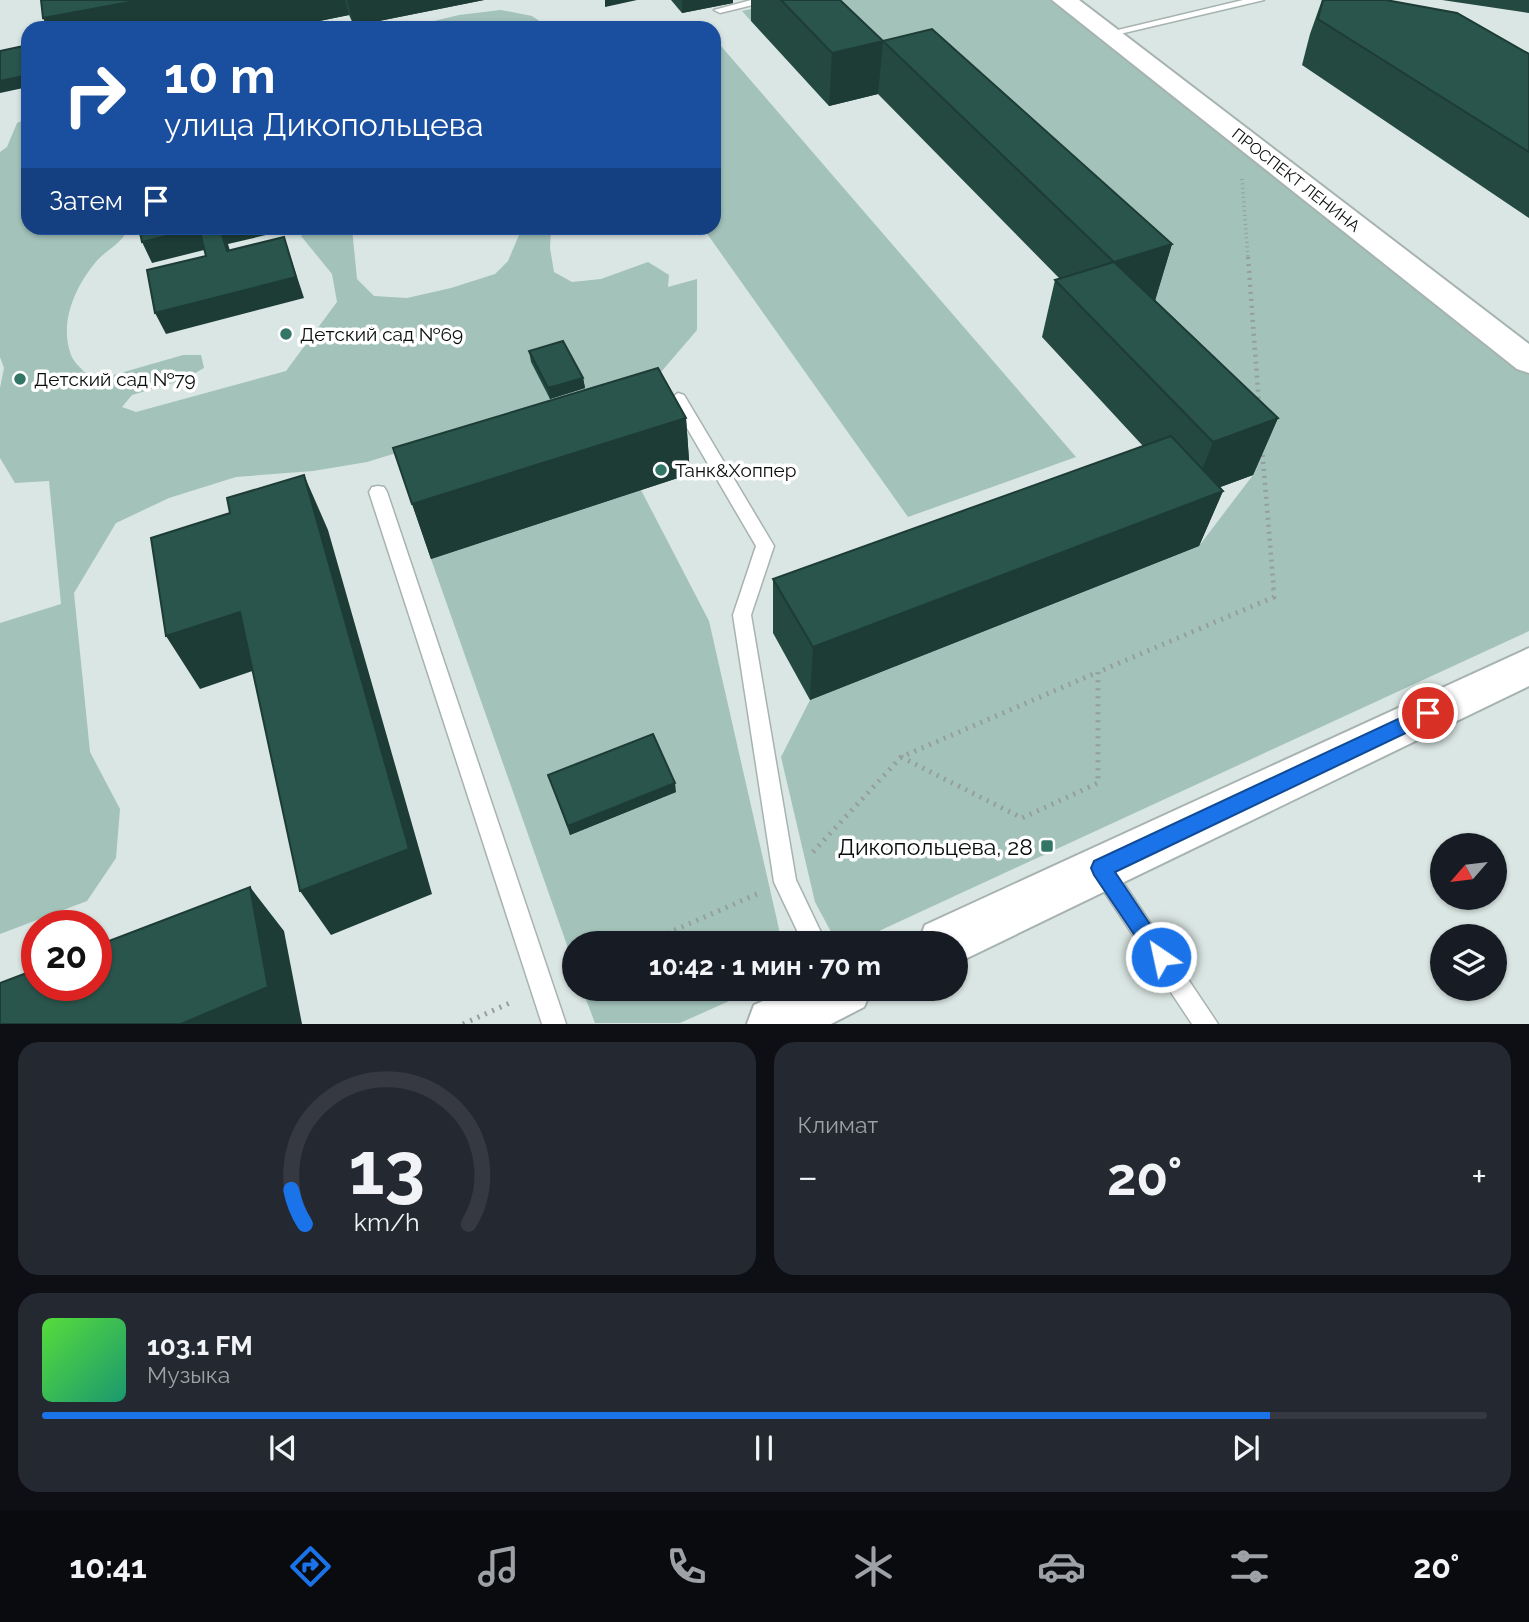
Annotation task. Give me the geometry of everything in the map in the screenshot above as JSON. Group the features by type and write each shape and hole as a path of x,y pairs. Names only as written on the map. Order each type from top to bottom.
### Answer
{"street":[{"name":"ПРОСПЕКТ ЛЕНИНА","path":"1063,0 1529,361"},
{"path":"968,931 1529,666"},
{"path":"773,1024 819,1001"}],"lane":[{"path":"720,10 767,0"},
{"path":"1107,34 1258,0"},
{"path":"1500,338 1529,353"},
{"path":"678,399 765,545 743,615 785,882 809,931"},
{"path":"378,492 554,1024"},
{"path":"1101,868 1206,1024"}],"path":[{"path":"1241,170 1260,418"},
{"path":"673,931 785,882 901,757 1274,597 1262,445"},
{"path":"901,757 1022,818 1098,783 1098,672"}],"green space":[{"path":"794,0 1050,0 1529,375 1529,631 879,931 831,931 815,902 781,757 810,700 1199,546 1253,475 1154,301 797,11 751,21 742,11"},
{"path":"501,10 532,16 540,21 434,21"},
{"path":"721,46 1076,457 908,517 708,235 721,235"},
{"path":"21,121 21,235 124,235 95,263 81,283 71,306 68,343 73,359 84,372 110,376 183,355 201,355 204,368 183,380 132,395 122,407 136,412 286,371 337,302 332,274 302,235 353,235 357,279 374,296 407,298 495,274 508,261 519,235 551,235 554,272 572,282 601,279 648,262 669,275 668,287 697,279 697,330 661,372 367,462 313,471 236,477 169,498 116,523 74,593 90,752 120,809 116,858 87,901 63,910 21,910 21,926 0,934 0,623 61,604 49,481 15,483 0,458 0,388 4,368 0,357 0,152 7,147 17,123"},
{"path":"641,490 709,621 779,931 562,931 431,559"},
{"path":"587,1001 729,1001 680,1023 595,1023"}],"building":[{"path":"41,0 141,0 43,18"},
{"path":"781,0 840,0 883,41 832,53"},
{"path":"1323,0 1386,0 1457,13 1529,54 1529,152 1318,19"},
{"path":"932,29 1172,244 1114,262 883,41"},
{"path":"21,46 21,76 0,81 0,51"},
{"path":"140,235 170,235 142,242"},
{"path":"201,235 222,235 227,251 284,237 296,277 155,313 147,270 206,256"},
{"path":"1114,262 1278,418 1213,442 1055,280"},
{"path":"563,341 583,378 548,388 529,351"},
{"path":"658,368 686,418 412,504 393,448"},
{"path":"1171,436 1223,491 813,647 773,579"},
{"path":"304,475 409,849 300,891 240,612 166,636 151,538 230,513 227,498"},
{"path":"653,734 675,783 568,826 548,775"},
{"path":"250,887 268,987 181,1024 0,1024 0,983 21,975 21,1001 112,1001 112,940"}],"place":[{"name":"Детский сад №69","path":"286,334"},
{"name":"Детский сад №79","path":"20,379"},
{"name":"Танк&Хоппер","path":"661,470"},
{"name":"Дикопольцева, 28","path":"1047,846"}],"route":[{"path":"1161,957 1101,868 1428,713"}]}
